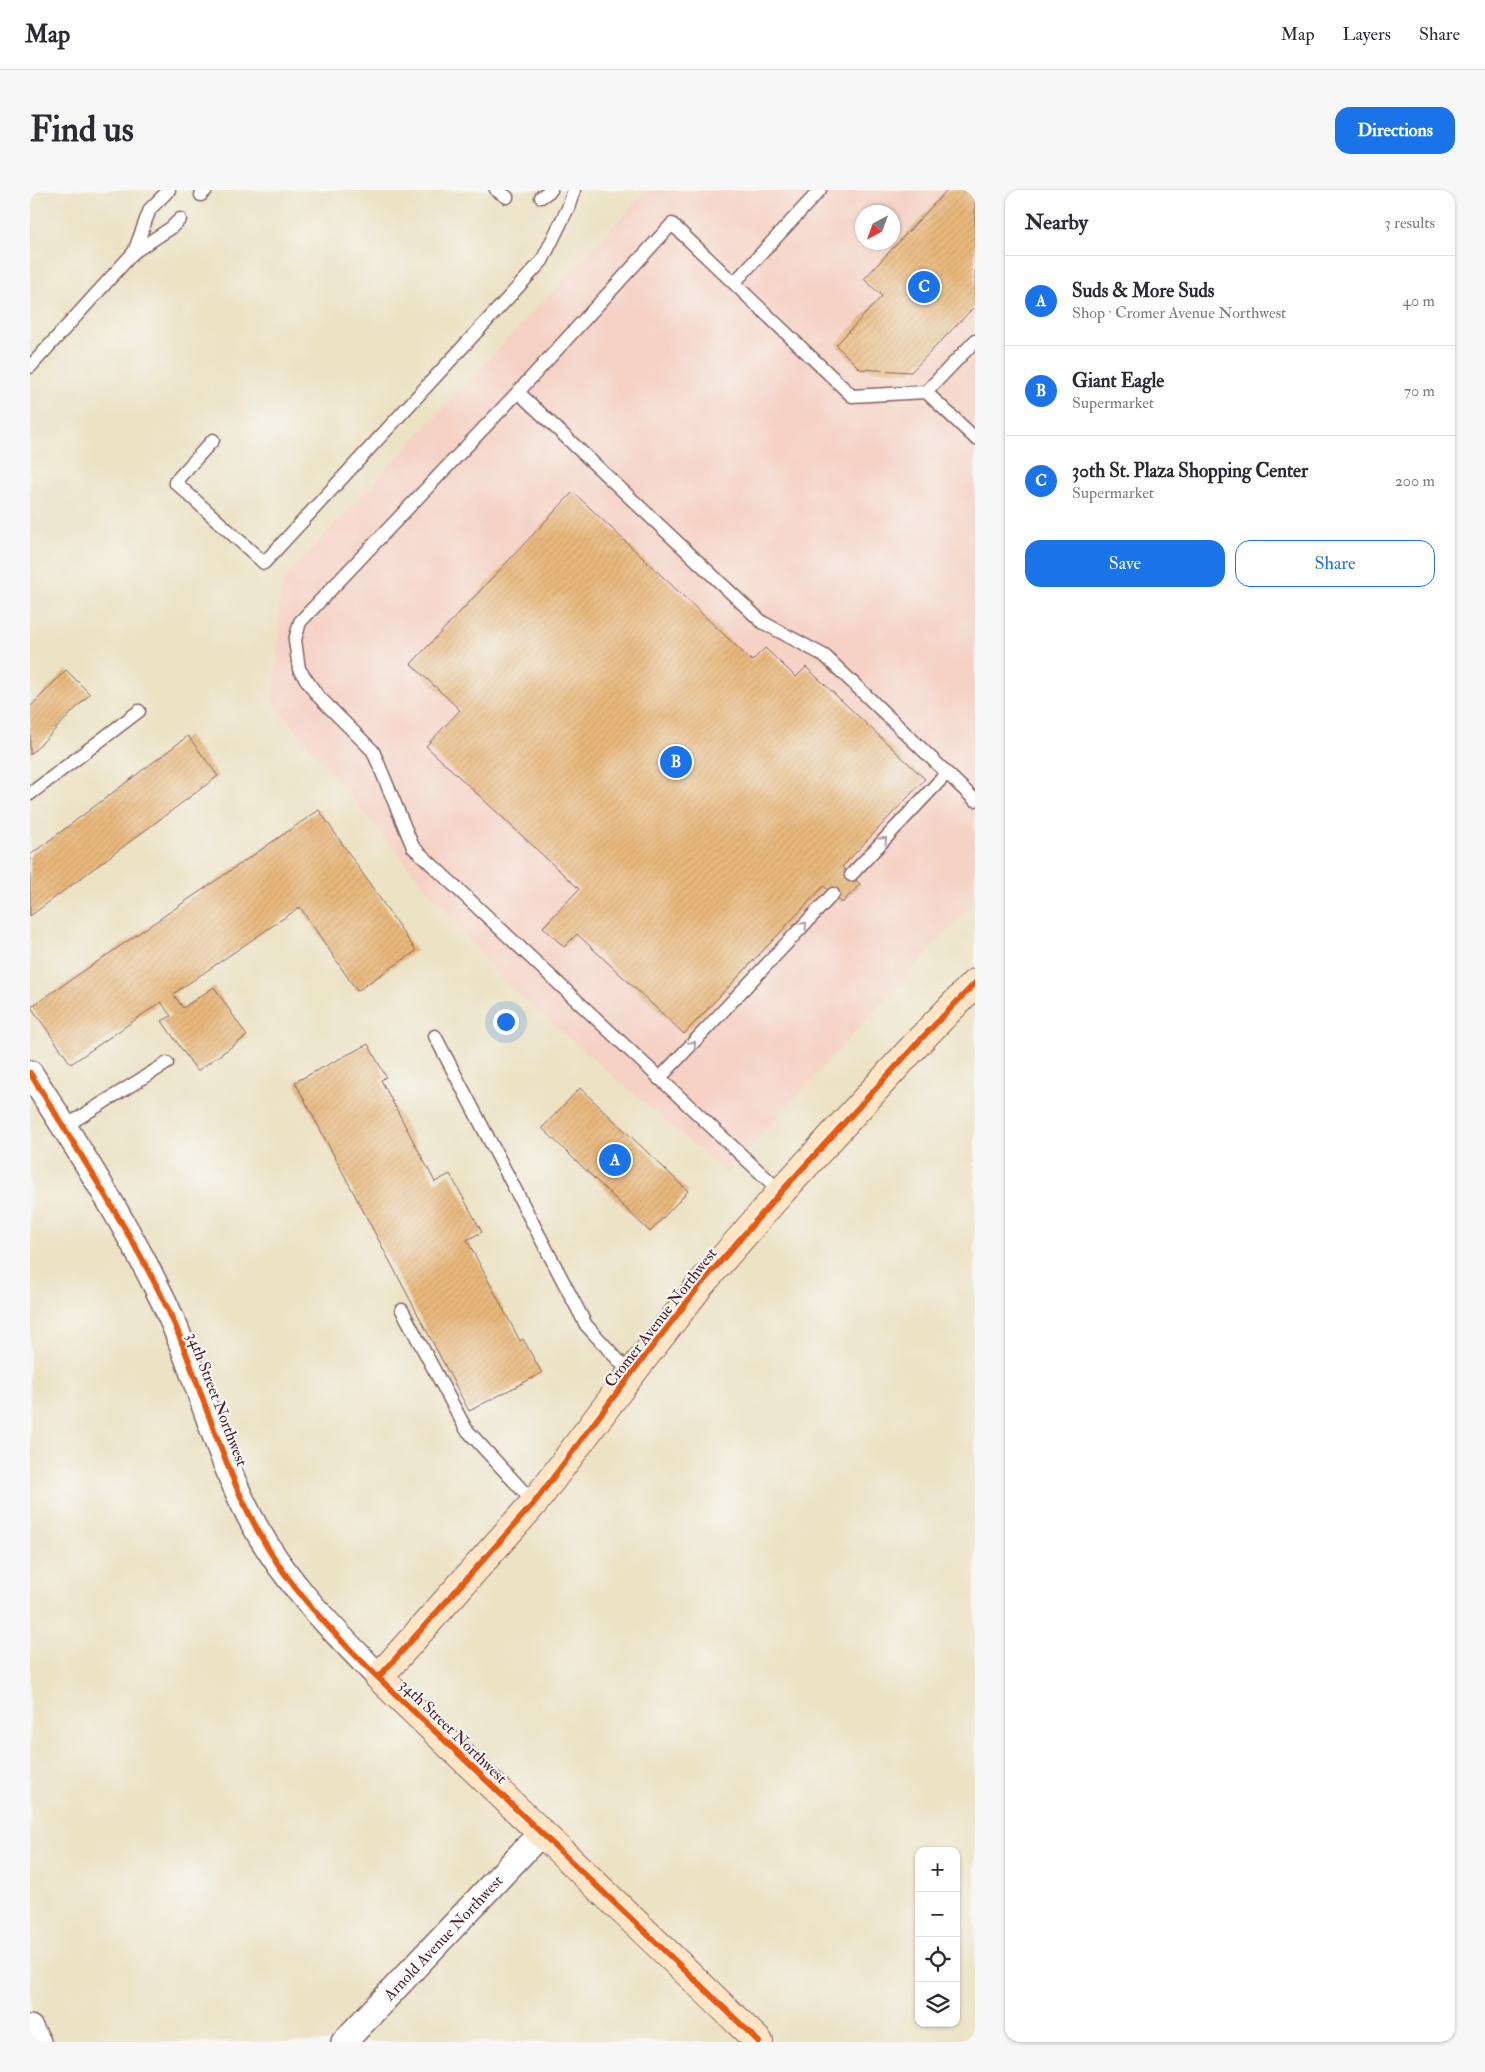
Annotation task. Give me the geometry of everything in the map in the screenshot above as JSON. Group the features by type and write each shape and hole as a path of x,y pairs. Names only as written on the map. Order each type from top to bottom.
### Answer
{"street":[{"name":"Cromer Avenue Northwest","path":"379,1677 534,1503 701,1284 781,1192 975,983"},
{"name":"34th Street Northwest","path":"30,1073 131,1239 157,1288 174,1324 224,1456 251,1519 287,1578 327,1624 379,1677 759,2042"},
{"name":"Arnold Avenue Northwest","path":"344,2042 541,1833"},
{"path":"30,2028 38,2042"}],"lane":[{"path":"134,252 150,209 169,190"},
{"path":"496,190 507,197"},
{"path":"213,440 175,482 264,563 542,261 568,208 574,190"},
{"path":"734,283 820,190"},
{"path":"30,367 134,252 171,228 180,219"},
{"path":"781,1192 412,847 373,751 310,687 300,669 295,640 300,622 518,392 672,224 852,396 926,392 975,341"},
{"path":"518,392 762,622 825,656 975,800"},
{"path":"926,392 975,438"},
{"path":"30,794 139,711"},
{"path":"851,875 947,773"},
{"path":"659,1079 833,894"},
{"path":"434,1036 586,1326 631,1374"},
{"path":"64,1127 167,1063"},
{"path":"402,1310 466,1429 534,1503"}],"shaded area":[{"path":"647,190 975,190 975,901 726,1173 503,981 274,703 281,582"}],"building":[{"path":"947,190 975,190 975,306 911,372 860,369 836,345 882,296 864,279 891,250 900,250 900,240"},
{"path":"573,492 752,661 765,648 796,677 806,667 925,779 842,867 860,884 842,903 824,886 684,1034 577,934 564,947 543,927 579,889 426,746 460,710 411,664"},
{"path":"66,670 90,694 30,755 30,707"},
{"path":"188,736 218,776 30,916 30,855"},
{"path":"319,810 416,951 357,991 300,907 173,994 183,1008 214,987 247,1036 197,1071 162,1021 171,1016 161,1002 71,1064 31,1007"},
{"path":"368,1044 386,1077 381,1080 435,1182 450,1174 482,1232 467,1240 520,1341 523,1339 542,1373 469,1411 295,1082"},
{"path":"580,1088 688,1191 650,1232 542,1128"}],"cycle path":[{"path":"379,1677 534,1503 701,1284 781,1192 975,983"},
{"path":"30,1073 104,1193 154,1281 188,1357 237,1487 252,1519 288,1578 326,1624 368,1668 759,2042"}],"place":[{"name":"30th St. Plaza Shopping Center","path":"924,287"},
{"name":"Giant Eagle","path":"676,762"},
{"name":"Suds & More Suds","path":"615,1160"}]}
